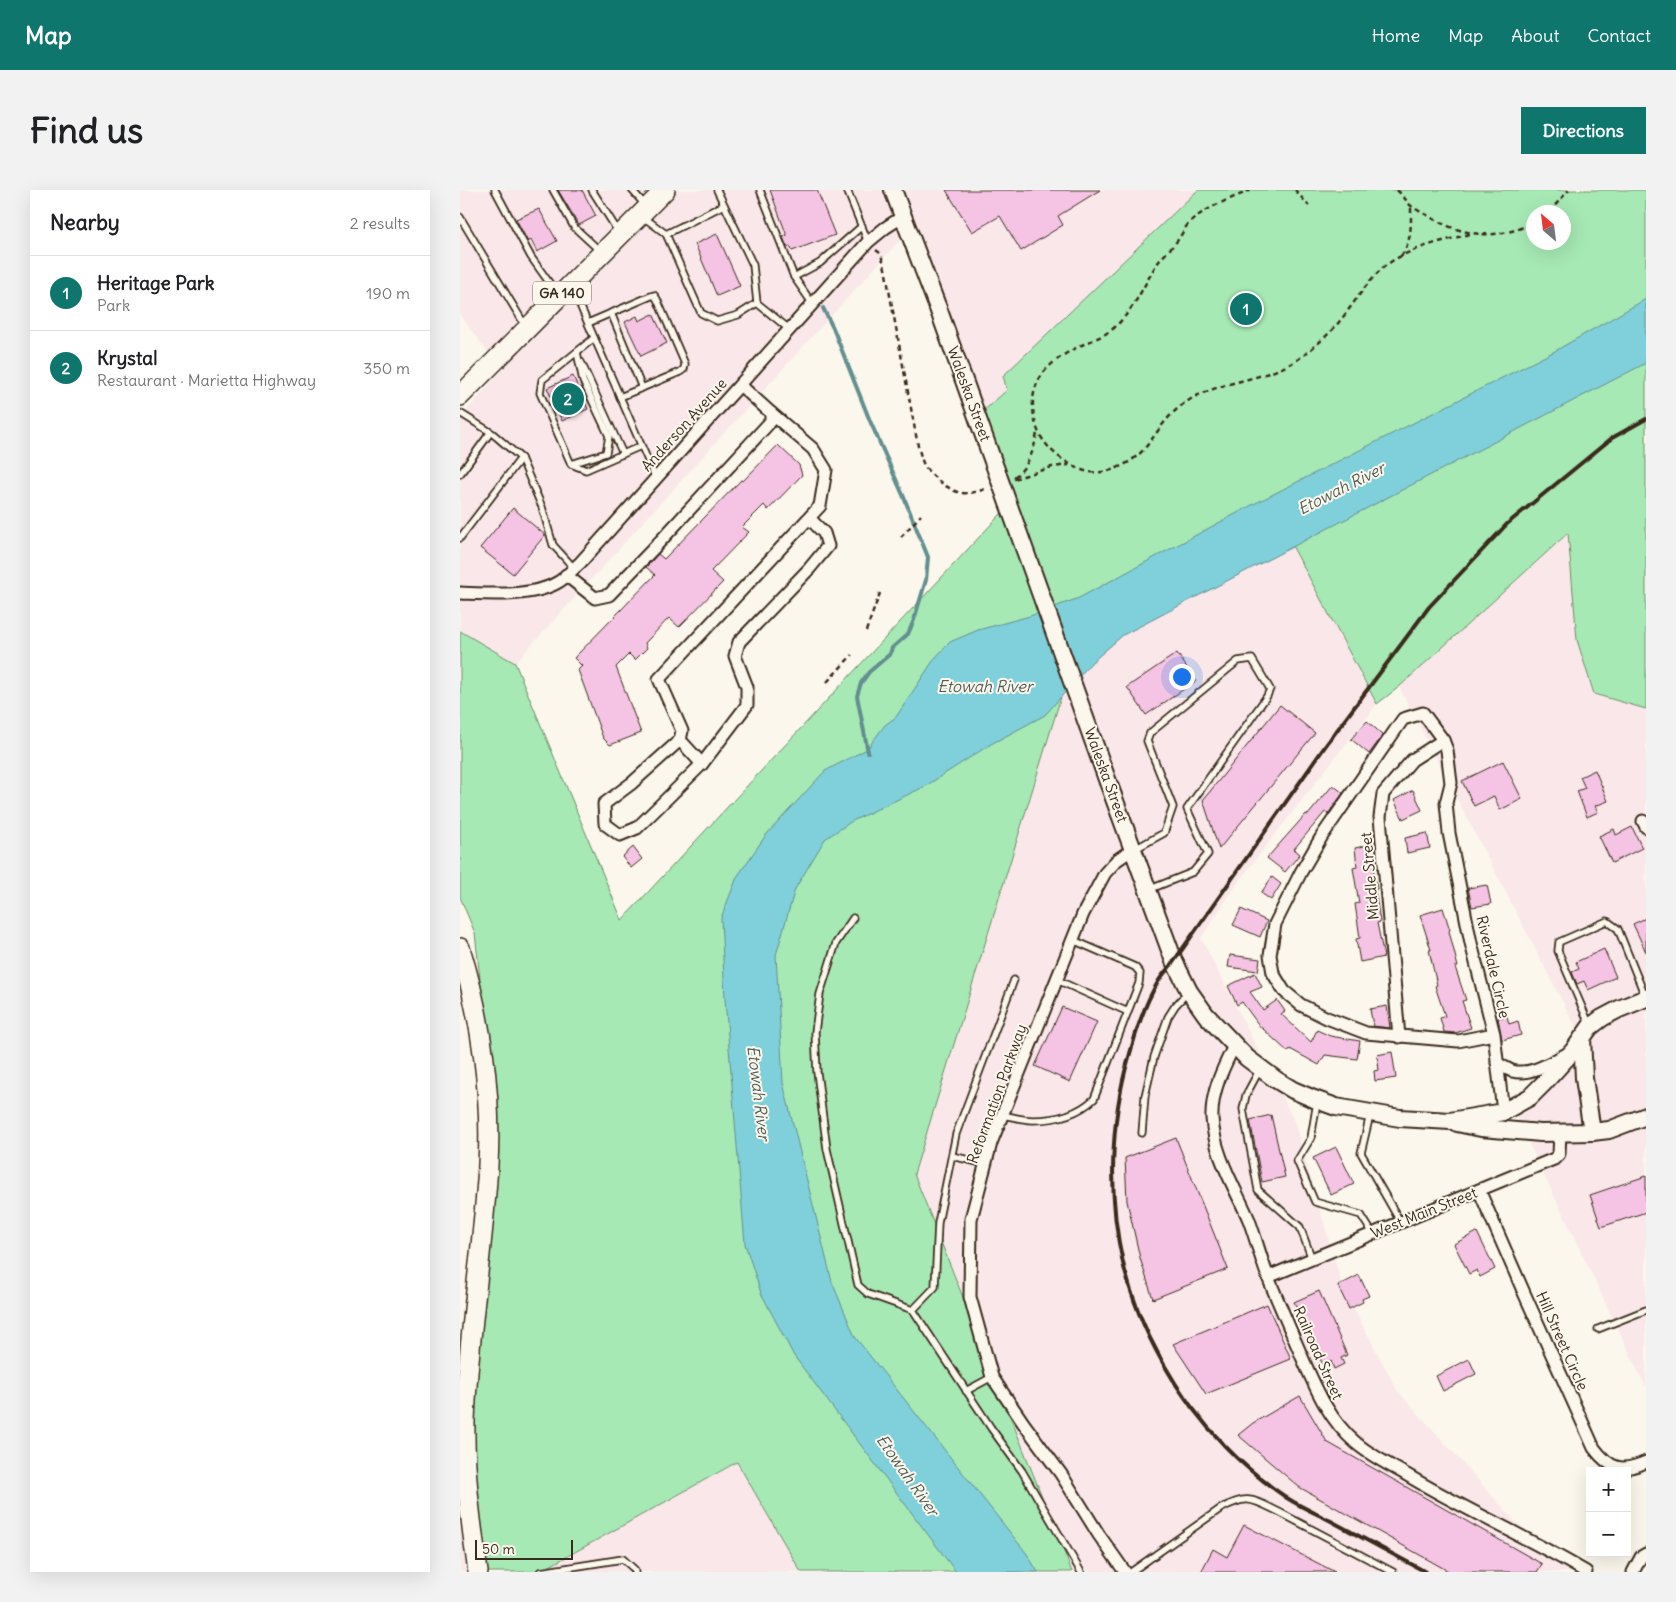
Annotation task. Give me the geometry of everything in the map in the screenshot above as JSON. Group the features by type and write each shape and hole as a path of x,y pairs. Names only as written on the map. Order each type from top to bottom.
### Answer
{"main road":[{"name":"GA 140","path":"460,396 665,190"},
{"name":"Waleska Street","path":"893,190 938,308 1174,961 1189,991 1206,1015 1234,1046 1260,1069 1293,1090 1336,1107 1400,1118 1450,1121 1503,1112 1530,1097 1554,1073 1602,1018 1646,998"},
{"path":"460,948 481,1040 488,1133 488,1164 463,1424 466,1471 478,1572"},
{"path":"1582,1039 1584,1078 1592,1132"},
{"path":"1450,1121 1480,1128 1560,1133 1609,1130 1646,1116"}],"street":[{"name":"Anderson Avenue","path":"460,593 509,594 533,591 559,582 656,479 868,242 884,228 902,217"},
{"path":"740,385 813,449 826,470 820,506 659,679 682,731 680,740 632,783 604,804 605,824 620,835 637,828 702,764 747,705 747,687 735,656 740,642 828,546 824,533 809,518"},
{"path":"570,572 595,598 609,595 771,421 771,413"},
{"name":"Riverdale Circle","path":"1423,713 1443,740 1447,750 1451,783 1446,803 1449,833 1471,943 1494,1034 1458,1041 1366,1033 1327,1018 1301,1005 1284,990 1273,973 1270,955 1275,924 1300,872 1322,836 1403,719 1423,713"},
{"path":"680,740 702,764"},
{"name":"Middle Street","path":"1399,1037 1380,817 1383,794 1412,760 1443,740"},
{"name":"Reformation Parkway","path":"1125,1572 1099,1535 1061,1474 992,1377 970,1297 971,1219 992,1143 1083,914 1105,873 1117,860 1133,849"},
{"path":"1494,1034 1503,1112"},
{"path":"1497,1063 1512,1071 1528,1072 1542,1067 1582,1039"},
{"name":"Railroad Street","path":"1234,1046 1224,1065 1215,1090 1212,1117 1220,1157 1249,1221 1268,1277 1317,1391 1332,1418 1343,1431 1366,1451 1434,1492 1586,1572"},
{"name":"West Main Street","path":"1268,1277 1554,1159 1559,1154 1560,1133"},
{"name":"Hill Street Circle","path":"1479,1190 1594,1448 1604,1461 1617,1467 1636,1466 1646,1462"},
{"path":"1633,1572 1641,1557 1646,1554"}],"lane":[{"path":"495,190 531,257 565,290 588,323 656,479"},
{"path":"553,190 574,228 602,253"},
{"path":"592,190 598,203 620,235"},
{"path":"632,190 644,211 666,234 702,313 717,321 738,315 757,303"},
{"path":"717,190 753,265 757,303 789,329"},
{"path":"760,190 794,277 812,304"},
{"path":"847,190 868,242"},
{"path":"666,234 724,204"},
{"path":"460,216 527,329"},
{"path":"794,277 820,263 862,226"},
{"path":"588,323 654,296 657,298 685,364 684,369 620,397"},
{"path":"611,313 642,388"},
{"path":"594,338 542,380 540,393 571,464 586,470 641,446"},
{"path":"576,352 623,454"},
{"path":"571,464 606,453 608,436 583,381 576,352"},
{"path":"460,413 490,433 521,458 542,508 553,545 570,572"},
{"path":"460,474 490,433"},
{"path":"460,538 521,458"},
{"path":"1133,849 1164,834 1173,808 1147,741 1150,734 1238,661 1252,659 1270,689 1267,696 1186,809"},
{"path":"1173,808 1186,809"},
{"path":"1148,890 1193,872 1208,854 1186,809"},
{"path":"853,918 836,942 820,994 815,1032 817,1072 827,1149 858,1285 868,1294 913,1310 966,1391 1022,1471 1081,1572"},
{"path":"1582,1039 1558,951 1559,942 1607,921 1618,930 1646,998"},
{"path":"1003,1115 1034,1120 1066,1116 1084,1109 1094,1099 1139,983 1140,973 1135,967 1072,940"},
{"path":"913,1310 935,1287 938,1223 956,1134 1014,980"},
{"path":"1057,980 1128,1012"},
{"path":"1142,1133 1145,1096 1154,1057 1168,1017 1189,991"},
{"path":"1260,1069 1246,1095 1243,1109 1258,1190 1300,1227 1312,1259"},
{"path":"1318,1100 1311,1138 1297,1161 1315,1202 1361,1216 1373,1234"},
{"path":"1370,1113 1361,1153 1401,1222"},
{"path":"952,1156 986,1164"},
{"path":"1598,1329 1646,1310"},
{"path":"966,1391 992,1377"},
{"path":"1131,1572 1220,1509 1233,1502 1245,1499 1261,1503 1393,1572"},
{"path":"540,1572 623,1559 635,1572"}],"path":[{"path":"1252,190 1194,218 1152,270 1134,304 1117,325 1105,335 1065,353 1046,369 1034,390 1032,409 1038,431 1047,447 1066,463 1083,470 1095,472 1108,471 1121,466 1144,450 1165,420 1194,396 1216,387 1259,376 1302,357 1338,324 1369,283 1383,268 1400,257 1448,239 1470,234 1505,232 1526,227"},
{"path":"1295,190 1309,206"},
{"path":"1397,190 1411,206 1435,220 1470,234"},
{"path":"1555,205 1569,190"},
{"path":"1400,257 1407,248 1411,229 1411,206"},
{"path":"868,242 880,253 884,264 918,446 924,465 945,486 960,493 977,492 992,486"},
{"path":"1038,431 1035,446 1027,463 1018,474 1007,482 1052,467 1070,465"},
{"path":"901,537 921,515"},
{"path":"866,631 880,593"},
{"path":"827,682 852,655"}],"shaded area":[{"path":"460,190 1233,190 980,414 910,229 515,663 460,631 460,419 501,370 460,315"},
{"path":"1281,524 1377,704 1241,878 1201,938 1294,1121 1343,1289 1397,1390 1521,1528 1586,1572 1072,1572 914,1174 1069,671"},
{"path":"1569,533 1577,640 1594,694 1646,709 1646,1387 1514,1112 1580,1035 1399,687"},
{"path":"738,1462 801,1572 539,1572"},
{"path":"460,1508 475,1572 460,1572"}],"green space":[{"path":"1198,190 1646,190 1646,709 1594,694 1577,640 1568,533 1399,687 1377,704 1281,525 1069,671 914,1174 1072,1572 801,1572 737,1462 539,1572 475,1572 460,1508 460,1407 490,1070 475,933 460,897 460,631 515,663 622,920 1011,503 980,414 1007,390 1003,376"}],"water":[{"name":"Etowah River","path":"1646,299 1646,363 1123,635 1091,663 1045,715 991,744 924,787 852,821 825,839 795,889 776,955 783,1083 832,1282 855,1337 1027,1554 1038,1572 956,1572 794,1356 761,1293 745,1244 725,999 721,918 737,877 766,835 825,771 867,749 885,725 896,717 935,658 950,642 978,630 1030,616 1079,598 1252,505 1555,351"}],"building":[{"path":"558,190 582,190 596,216 579,225"},
{"path":"770,190 817,190 835,235 792,251 790,246 787,247 783,237 787,236"},
{"path":"946,190 1100,190 1058,216 1063,225 1021,251 1000,216 972,232"},
{"path":"539,209 557,241 537,252 531,240 528,242 516,219"},
{"path":"717,234 740,286 717,296 695,244"},
{"path":"653,314 667,343 641,356 625,322 637,316 639,321"},
{"path":"573,376 588,409 562,421 547,388"},
{"path":"778,445 799,465 802,475 768,510 764,505 742,527 749,532 711,571 723,582 679,627 669,618 645,643 647,648 635,660 629,654 616,667 641,733 610,745 603,738 578,670 582,666 574,658 655,575 646,567 658,554 664,559"},
{"path":"513,508 545,535 513,574 480,548"},
{"path":"1177,653 1196,681 1146,715 1127,687"},
{"path":"1280,705 1315,733 1219,849 1203,800"},
{"path":"1367,721 1383,735 1369,754 1351,739"},
{"path":"1503,761 1522,799 1500,810 1494,796 1474,806 1462,781"},
{"path":"1595,770 1608,801 1595,806 1598,812 1587,817 1577,791 1585,788 1580,777"},
{"path":"1333,785 1343,793 1328,814 1325,812 1294,849 1300,854 1285,872 1267,858 1306,814 1308,815"},
{"path":"1413,790 1422,810 1403,819 1394,800"},
{"path":"1632,827 1642,848 1612,863 1599,836 1614,829 1616,835"},
{"path":"1427,833 1430,848 1407,853 1405,838"},
{"path":"1369,845 1377,889 1375,889 1380,922 1377,923 1384,957 1360,962 1356,939 1360,938 1355,904 1359,903 1353,868 1357,867 1355,848"},
{"path":"633,847 642,859 631,868 622,857"},
{"path":"1272,877 1281,884 1271,900 1261,893"},
{"path":"1487,885 1491,904 1472,907 1468,888"},
{"path":"1443,908 1458,967 1455,967 1466,1000 1462,1001 1471,1028 1455,1033 1444,1032 1440,1018 1445,1016 1435,986 1437,985 1429,950 1431,950 1420,915"},
{"path":"1241,909 1267,921 1260,937 1233,925"},
{"path":"1646,918 1646,952 1633,924"},
{"path":"1604,949 1616,977 1588,990 1584,981 1577,984 1572,972 1579,969 1576,962"},
{"path":"1230,955 1260,959 1258,971 1228,967"},
{"path":"1255,973 1262,987 1250,992 1263,1010 1277,1000 1285,1011 1281,1014 1311,1042 1317,1030 1330,1036 1360,1041 1357,1059 1325,1055 1319,1065 1290,1049 1288,1052 1261,1028 1242,1002 1237,1005 1228,986"},
{"path":"1387,1006 1390,1028 1373,1026 1370,1009"},
{"path":"1062,1007 1097,1022 1070,1082 1035,1066"},
{"path":"1507,1016 1509,1024 1518,1021 1521,1035 1502,1040 1498,1018"},
{"path":"1392,1052 1396,1078 1375,1081 1374,1071 1379,1070 1377,1055"},
{"path":"1271,1115 1285,1177 1262,1182 1250,1120"},
{"path":"1176,1138 1228,1269 1153,1299 1140,1258 1127,1201 1125,1158"},
{"path":"1336,1147 1354,1184 1331,1195 1313,1158"},
{"path":"1646,1176 1646,1212 1601,1227 1590,1195"},
{"path":"1477,1232 1495,1269 1480,1277 1477,1270 1469,1274 1454,1244"},
{"path":"1359,1275 1369,1296 1362,1299 1363,1302 1349,1309 1338,1286"},
{"path":"1319,1291 1347,1355 1341,1358 1344,1364 1334,1369 1331,1361 1323,1365 1294,1302"},
{"path":"1267,1304 1291,1359 1206,1394 1173,1344"},
{"path":"1469,1359 1476,1374 1443,1391 1436,1376"},
{"path":"1300,1396 1327,1442 1542,1564 1537,1572 1450,1572 1299,1487 1238,1435 1253,1423"},
{"path":"1244,1525 1335,1572 1201,1572 1213,1549 1227,1557"}],"waterway":[{"path":"823,308 928,557 926,580 908,634 892,648 890,654 869,672 861,683 857,696 868,752"}],"railway":[{"path":"1426,1572 1287,1498 1271,1486 1247,1467 1207,1427 1176,1384 1162,1361 1139,1313 1123,1263 1118,1238 1113,1186 1113,1160 1118,1107 1141,1019 1160,979 1326,745 1429,607 1507,524 1612,438 1646,419"}],"place":[{"name":"Heritage Park","path":"1246,309"},
{"name":"Krystal","path":"568,399"}]}
